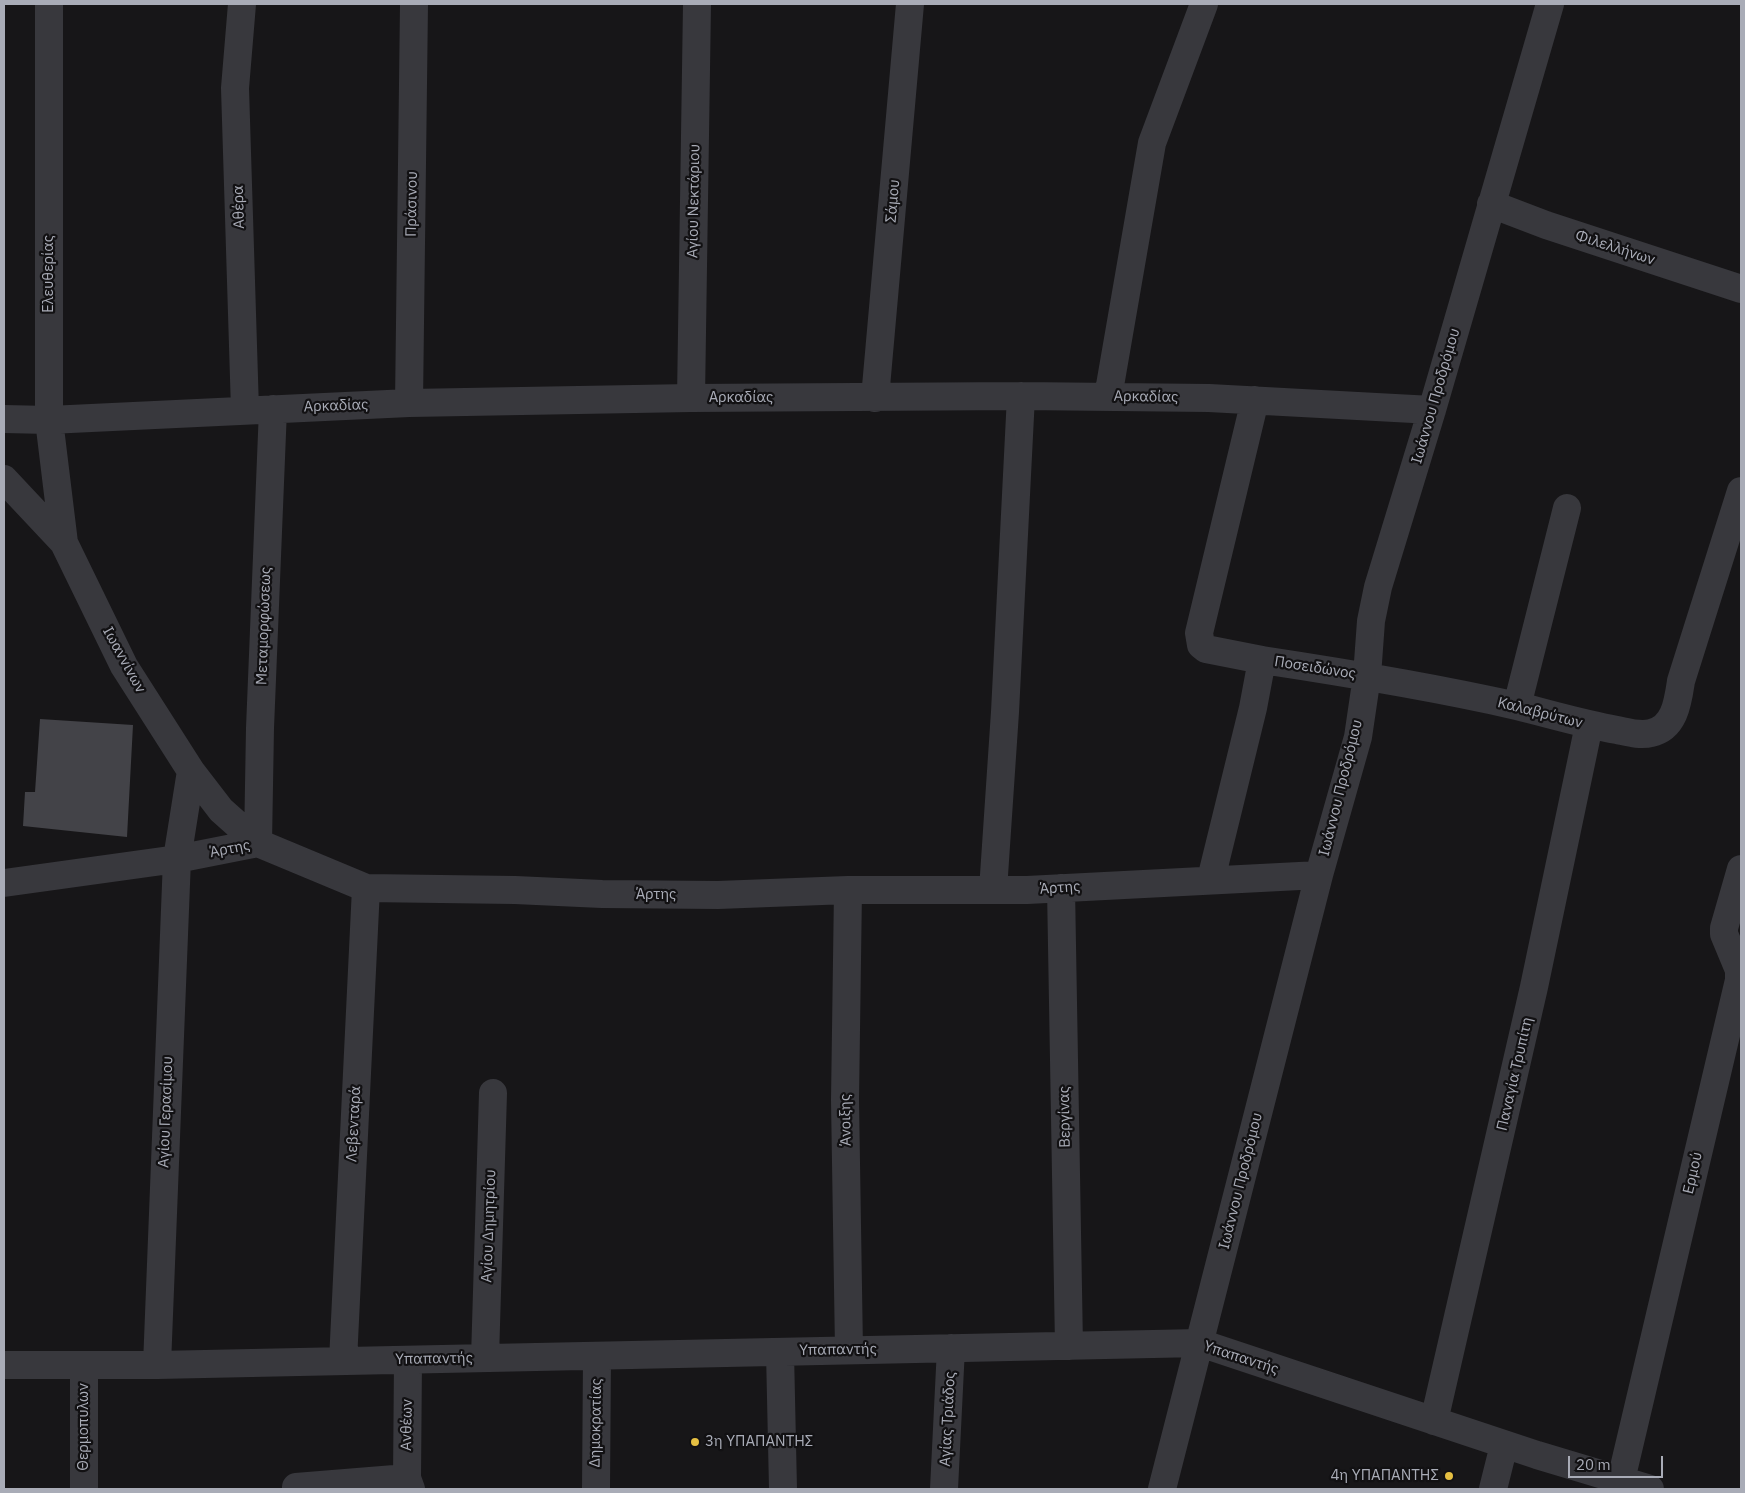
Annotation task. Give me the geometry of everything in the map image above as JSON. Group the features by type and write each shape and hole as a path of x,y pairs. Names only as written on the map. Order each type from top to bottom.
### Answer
{"street":[{"name":"Ελευθερίας","path":"49,4 49,420 64,543"},
{"name":"Αθέρα","path":"242,4 235,88 244,410"},
{"name":"Πράσινου","path":"409,403 414,4"},
{"name":"Αγίου Νεκτάριου","path":"691,398 696,4"},
{"name":"Σάμου","path":"875,398 910,4"},
{"path":"1108,397 1152,143 1204,4"},
{"name":"Ιωάννου Προδρόμου","path":"1162,1489 1319,875 1358,736 1367,676 1370,629 1378,587 1432,410 1550,4"},
{"name":"Φιλελλήνων","path":"1491,204 1546,225 1741,289"},
{"path":"993,890 1005,712 1021,396"},
{"name":"Αρκαδίας","path":"4,419 49,420 409,403 691,398 1108,397 1255,400 1432,410"},
{"name":"Ποσειδώνος","path":"1255,400 1199,633 1201,645 1206,649 1262,660 1367,676"},
{"name":"Μεταμορφώσεως","path":"258,843 260,728 273,409"},
{"name":"Ιωαννίνων","path":"4,479 64,543 124,666 192,771 220,810 258,843"},
{"name":"Καλαβρύτων","path":"1367,676 1517,706 1588,725 1651,734 1666,725 1676,710 1681,681 1741,491"},
{"path":"1517,706 1567,508"},
{"path":"1212,879 1253,708 1262,660"},
{"name":"Παναγία Τρυπίτη","path":"1434,1421 1534,987 1588,725"},
{"path":"177,859 192,771"},
{"name":"Άρτης","path":"4,883 177,859 258,843 366,888 708,895 848,890 1061,888 1319,875"},
{"name":"Αγίου Γερασίμου","path":"157,1365 177,859"},
{"name":"Ερμού","path":"1621,1480 1739,980 1739,970 1724,934 1724,928 1741,869"},
{"name":"Λεβενταρά","path":"342,1361 366,888"},
{"name":"Βεργίνας","path":"1061,888 1069,1346"},
{"name":"Άνοιξης","path":"848,890 845,1100 849,1350"},
{"name":"Αγίου Δημητρίου","path":"485,1358 493,1093"},
{"name":"Υπαπαντής","path":"4,1365 157,1365 597,1357 1200,1343 1504,1444 1650,1489"},
{"name":"Αγίας Τριάδος","path":"944,1489 951,1348"},
{"path":"780,1352 783,1489"},
{"name":"Δημοκρατίας","path":"596,1489 597,1357"},
{"name":"Ανθέων","path":"408,1360 409,1484"},
{"name":"Θερμοπυλων","path":"84,1364 84,1489"},
{"path":"1494,1489 1504,1444"},
{"path":"296,1487 409,1484"}],"building":[{"path":"40,719 133,725 127,837 23,826 25,792 35,792"}],"place":[{"name":"3η ΥΠΑΠΑΝΤΗΣ","path":"695,1442"},
{"name":"4η ΥΠΑΠΑΝΤΗΣ","path":"1449,1476"}]}
